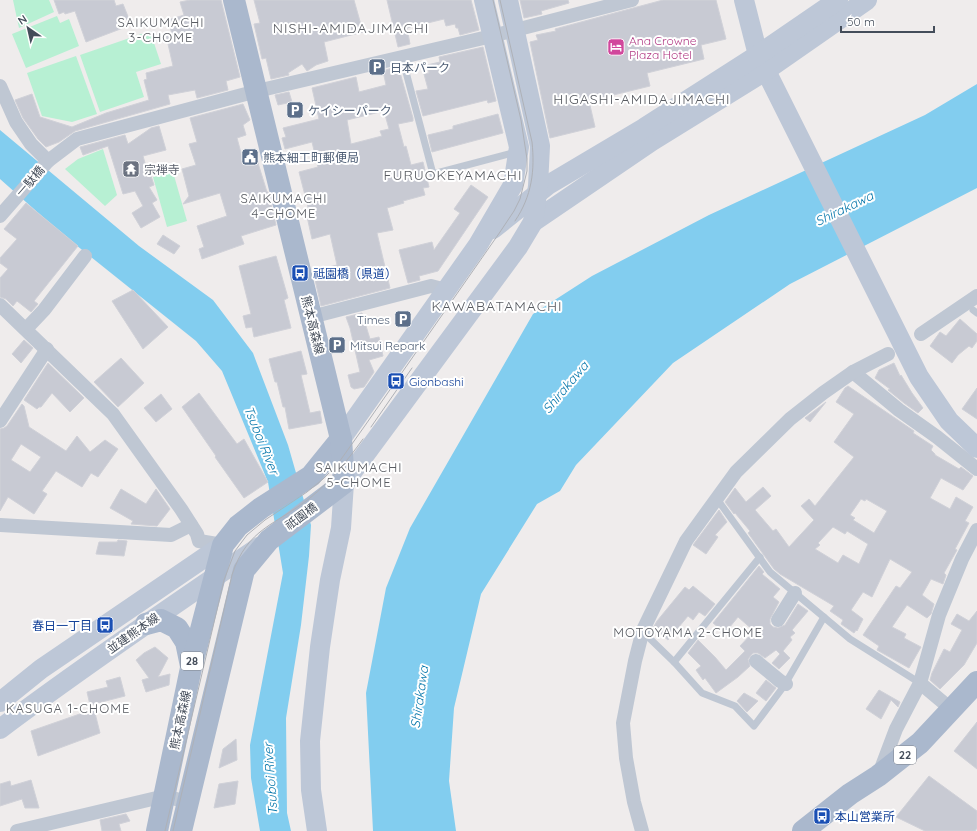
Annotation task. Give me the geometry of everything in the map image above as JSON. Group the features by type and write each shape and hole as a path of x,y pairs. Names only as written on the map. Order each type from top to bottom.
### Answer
{"main road":[{"name":"熊本高森線","path":"234,0 341,439 336,489"},
{"name":"熊本高森線","path":"156,831 165,796 191,668 223,545 238,526 261,508 311,476 341,439"},
{"name":"祇園橋","path":"271,538 336,489"},
{"name":"28","path":"181,831 244,570 271,538"},
{"path":"146,624 161,620 177,628 186,642 191,668"},
{"name":"22","path":"803,831 850,794 878,776 920,743 977,682"}],"street":[{"path":"341,439 478,245 513,185 519,147 484,0"},
{"path":"317,831 311,790 310,741 320,647 330,580 341,528 336,489 518,247 533,222 537,193 540,146 516,29 508,0"},
{"name":"一駄橋","path":"0,216 48,160 77,140 257,91 492,36 632,0"},
{"path":"744,0 762,63 919,377 949,421 977,448"},
{"path":"533,222 652,141 762,63 838,0"},
{"path":"478,245 499,223 548,185 644,128 762,63 867,0"},
{"path":"0,86 16,122 31,144 48,160"},
{"path":"540,146 555,166 574,169"},
{"path":"26,330 44,310 85,256"},
{"path":"311,318 431,286 446,290"},
{"path":"921,334 977,296"},
{"path":"0,305 113,414 181,509 197,534 199,541 223,545"},
{"path":"0,421 47,349"},
{"path":"642,831 634,802 626,758 623,723 642,632 686,541 736,472 785,424 823,393 853,372 888,354"},
{"path":"853,372 899,410 938,437 977,469"},
{"path":"155,534 170,529 181,509"},
{"path":"0,525 171,535 191,525"},
{"path":"878,776 896,729 920,683 939,615 962,559 977,530"},
{"name":"並建熊本線","path":"0,729 146,624 271,538"},
{"name":"並建熊本線","path":"0,702 41,669 223,545"},
{"path":"778,620 795,593"},
{"path":"756,661 780,682 786,684"},
{"path":"920,683 951,709"},
{"path":"18,831 165,796 187,802"}],"lane":[{"path":"402,57 433,174 519,152"},
{"path":"717,499 770,572 850,639 920,683"},
{"path":"674,662 760,557"},
{"path":"642,632 674,662 702,693 735,706 754,726 786,684 824,617"}],"green space":[{"path":"13,0 49,0 54,12 19,28"},
{"path":"57,16 60,23 69,19 79,46 26,68 12,34"},
{"path":"150,31 161,64 136,72 144,97 100,112 80,55"},
{"path":"76,56 97,114 72,122 42,116 27,73"},
{"path":"103,149 117,195 105,206 65,169 78,159"},
{"path":"173,172 187,221 167,227 153,177"}],"water":[{"name":"Shirakawa","path":"977,84 977,188 790,284 673,363 576,465 560,491 537,504 481,594 454,708 449,781 456,831 373,831 366,693 386,588 410,528 533,314 592,276 709,215 925,115"},
{"name":"Tsuboi River","path":"0,130 139,246 213,300 253,353 288,445 311,525 301,625 286,718 287,813 291,831 260,831 251,778 250,745 283,573 268,482 222,371 196,341 61,233 0,179"}],"building":[{"path":"54,0 114,0 116,6 123,4 129,19 121,22 123,28 86,42 75,11 59,14"},
{"path":"190,0 221,0 240,77 226,81 228,90 197,98 195,90 168,95 170,104 75,131 59,142 46,147 38,139 23,118 15,100 32,94 40,117 72,127 106,113 149,100 144,80 147,79 146,73 173,66 166,35 172,34 168,20 184,15 180,2"},
{"path":"254,0 354,0 363,32 324,42 328,61 316,65 307,71 302,64 288,73 289,75 271,79 266,58 262,59 254,24 260,23"},
{"path":"387,0 471,0 479,30 460,35 455,24 446,26 444,19 407,28 410,44 398,47"},
{"path":"520,0 568,0 569,3 541,11 542,14 524,18"},
{"name":"Ana Crowne Plaza Hotel","path":"663,0 716,0 726,39 701,45 704,59 647,73 650,86 589,101 595,127 550,138 530,42 538,40 536,35 556,31 555,29"},
{"path":"483,47 496,101 488,103 487,100 423,116 416,91 428,89 424,74 429,73 427,65 440,62 439,57"},
{"path":"395,67 395,70 399,69 413,121 398,124 404,147 406,146 411,165 423,162 429,187 423,188 425,195 403,201 404,203 387,208 393,230 377,233 390,288 321,306 313,271 337,265 330,234 312,239 306,212 309,211 299,172 318,167 312,142 285,149 282,138 286,137 283,128 319,119 312,88 356,77 359,92 386,85 383,71","holes":["384,111 389,129 380,131 382,136 351,144 347,120"]},
{"path":"289,92 292,102 278,105 275,95"},
{"path":"243,104 250,120 243,125 246,135 237,138 244,164 257,160 268,192 276,225 241,236 244,244 202,259 199,249 204,247 197,226 227,216 220,193 183,204 189,196 182,169 196,165 189,144 197,142 190,118"},
{"path":"498,114 503,133 432,152 428,135 453,129 453,126"},
{"path":"159,126 166,150 143,156 149,177 151,176 154,185 149,187 157,200 152,203 160,217 141,228 132,213 143,206 135,191 123,194 108,146 83,155 80,147 125,135 128,144 151,128"},
{"path":"471,185 488,197 438,271 419,276 420,280 408,283 399,250 432,242 434,250 460,213 454,209"},
{"path":"26,203 78,246 34,301 38,304 31,312 17,301 13,306 6,299 0,297 0,278 8,269 0,263 0,258 17,239 4,229"},
{"path":"163,235 180,246 174,254 157,244"},
{"path":"276,256 288,298 284,300 291,328 254,337 252,327 246,328 243,316 251,314 239,266"},
{"path":"133,290 168,327 143,349 112,301"},
{"path":"362,313 370,339 379,337 383,356 369,360 374,372 364,387 354,389 351,387 348,375 360,372 346,317"},
{"path":"960,319 977,334 977,341 972,348 969,346 958,355 952,363 930,346 940,332 946,336"},
{"path":"24,340 33,348 21,363 12,354"},
{"path":"301,351 307,374 301,375 310,413 320,411 322,423 289,429 285,407 283,407 277,382 275,382 269,359"},
{"path":"121,358 144,383 118,407 94,382"},
{"path":"48,363 84,398 70,412 52,393 41,407 37,409 24,400"},
{"path":"894,363 900,376 901,375 923,408 918,413 875,378 879,370"},
{"path":"848,386 914,431 913,433 933,446 931,450 935,455 959,469 961,467 973,476 963,490 941,478 930,498 950,509 956,497 973,507 965,521 969,523 955,549 957,550 944,573 946,575 943,584 931,579 922,595 934,604 931,614 927,618 907,605 892,627 906,634 904,638 921,647 909,668 877,650 879,646 863,635 896,586 900,588 912,572 890,559 872,597 863,592 851,610 863,619 857,631 856,630 854,633 841,624 843,620 830,611 834,606 774,569 748,533 750,531 725,502 735,488 746,502 763,487 771,496 755,510 773,531 776,529 789,547 814,520 801,506 809,499 815,506 854,457 834,442 854,414 836,402","holes":["861,499 865,501 866,499 887,511 874,533 853,520 855,518 850,515","833,527 845,534 847,531 868,544 859,564 843,555 838,563 815,549 820,545 818,543"]},
{"path":"977,388 977,419 962,409"},
{"path":"199,393 237,444 244,439 268,482 244,498 182,407"},
{"path":"161,394 172,409 156,422 144,408"},
{"path":"826,402 810,422 805,418"},
{"path":"22,404 24,406 29,427 66,451 77,436 90,452 105,440 118,449 98,477 91,473 82,487 56,471 42,491 47,494 34,514 8,497 0,511 0,429 7,426","holes":["21,444 41,457 30,472 11,460"]},
{"path":"121,489 146,504 156,489 170,509 157,526 131,524 133,521 110,508"},
{"path":"719,510 727,522 715,535 718,537 706,554 693,545"},
{"path":"118,540 127,541 124,556 96,554 99,542 117,542"},
{"path":"759,566 764,572 762,574 780,589 773,597 779,602 770,619 770,624 773,627 778,628 785,625 798,604 808,611 792,630 795,633 790,637 792,640 783,651 790,658 779,669 772,663 780,654 776,650 765,658 758,653 753,653 748,659 750,666 716,693 705,678 703,680 696,670 701,666 688,653 698,640 726,670 745,651 740,646 754,631 738,617 725,633 713,623"},
{"path":"693,586 715,604 705,616 699,612 693,620 688,616 668,640 653,628 685,587 689,590"},
{"path":"977,611 977,643 964,665 940,689 930,680 932,673 944,649 950,652 962,630 951,624 957,614 969,621"},
{"path":"155,647 168,658 158,677 170,674 169,685 146,692 142,680 149,678 136,660 144,653"},
{"path":"120,677 125,696 90,705 87,692 108,687 106,681"},
{"path":"766,680 776,688 766,701 756,693"},
{"path":"879,690 900,702 898,707 891,700 881,719 866,709"},
{"path":"744,693 758,701 747,712 737,701"},
{"path":"94,709 100,733 38,756 31,731"},
{"path":"977,722 977,769 954,751"},
{"path":"236,739 237,760 219,768 223,749"},
{"path":"929,776 977,811 977,828 975,831 925,831 896,817"},
{"path":"31,780 39,808 25,808 22,799 0,806 0,784 10,781 11,786"},
{"path":"238,781 235,804 214,808 219,784"},
{"path":"126,814 130,821 119,824 121,831 102,831 100,820"}],"tram line":[{"path":"165,831 224,580 235,551 247,535 265,520 307,492 337,465 500,232 520,199 527,171 527,159 521,120 493,0"},
{"path":"500,0 533,152 529,192 521,212 515,221"},
{"path":"371,427 412,368"},
{"path":"173,831 232,575 238,559 254,537 298,507 325,485 345,463 363,439"}],"place":[{"name":"Ana Crowne Plaza Hotel","path":"616,47"},
{"name":"日本パーク","path":"377,67"},
{"name":"ケイシーパーク","path":"295,110"},
{"name":"熊本細工町郵便局","path":"250,157"},
{"name":"宗禅寺","path":"131,169"},
{"name":"祗園橋（県道）","path":"300,273"},
{"name":"Times","path":"403,319"},
{"name":"Mitsui Repark","path":"337,345"},
{"name":"Gionbashi","path":"396,381"},
{"name":"春日一丁目","path":"105,625"},
{"name":"本山営業所","path":"822,816"}],"district":[{"name":"NISHI-AMIDAJIMACHI","path":"351,28"},
{"name":"SAIKUMACHI 3-CHOME","path":"161,30"},
{"name":"HIGASHI-AMIDAJIMACHI","path":"642,99"},
{"name":"FURUOKEYAMACHI","path":"453,175"},
{"name":"SAIKUMACHI 4-CHOME","path":"284,206"},
{"name":"KAWABATAMACHI","path":"497,306"},
{"name":"SAIKUMACHI 5-CHOME","path":"359,474"},
{"name":"MOTOYAMA 2-CHOME","path":"688,632"},
{"name":"KASUGA 1-CHOME","path":"68,708"}]}
